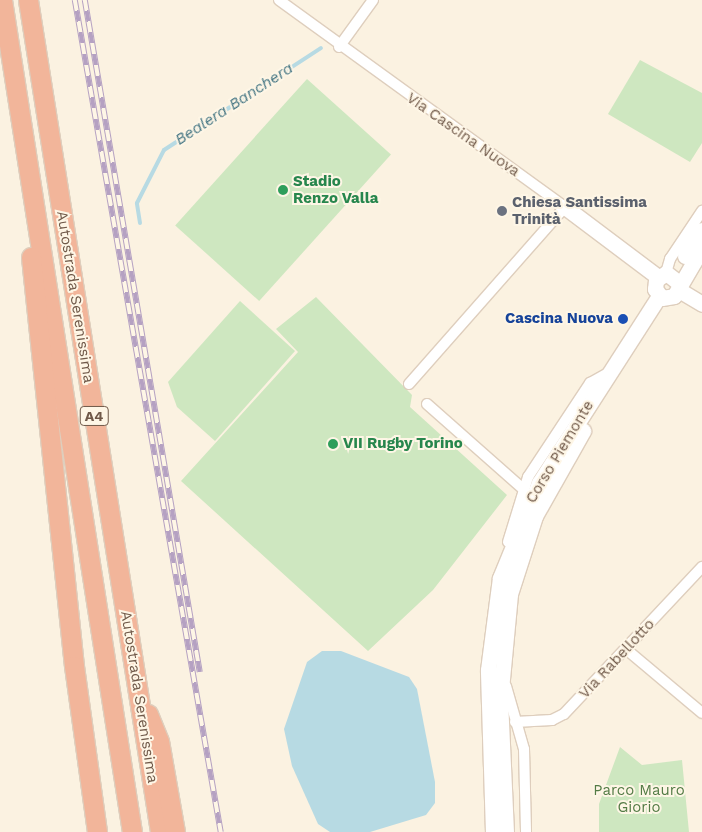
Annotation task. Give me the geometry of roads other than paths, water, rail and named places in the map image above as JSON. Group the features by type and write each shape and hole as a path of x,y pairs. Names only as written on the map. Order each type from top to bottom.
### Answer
{"highway":[{"name":"Autostrada Serenissima","path":"28,0 160,832"},
{"name":"Autostrada Serenissima","path":"4,9 132,832"},
{"path":"4,9 73,656 97,832"},
{"path":"137,686 159,740 175,832"}],"main road":[{"name":"Via Cascina Nuova","path":"565,207 669,285 702,304"},
{"path":"669,285 702,230"},
{"path":"669,285 702,248"},
{"name":"Corso Piemonte","path":"493,832 488,670 500,578 539,483 610,372 669,285"},
{"name":"Corso Piemonte","path":"506,832 502,662 510,594 535,516 602,396 669,285"}],"street":[{"name":"Via Cascina Nuova","path":"279,0 339,47 565,207"},
{"path":"339,47 373,0"},
{"path":"410,384 565,207"},
{"path":"669,285 670,259 702,211"},
{"path":"500,578 523,488 590,383 610,372"},
{"path":"427,404 523,488"},
{"name":"Via Rabellotto","path":"516,722 558,718 627,650 702,567"},
{"path":"627,650 702,713"},
{"name":"Corso Piemonte","path":"502,662 524,749 526,832"}],"water":[{"path":"322,651 341,651 409,677 417,689 435,782 435,803 426,815 370,832 330,832 318,824 292,766 284,729 307,662"}],"waterway":[{"name":"Bealera Banchera","path":"140,223 137,203 164,150 321,48"}],"railway":[{"path":"75,0 221,832"},
{"path":"85,0 200,672"}],"place":[{"name":"Stadio Renzo Valla","path":"283,190"},
{"name":"Chiesa Santissima Trinità","path":"502,211"},
{"name":"Cascina Nuova","path":"623,319"},
{"name":"VII Rugby Torino","path":"333,444"}],"park label":[{"name":"Parco Mauro Giorio","path":"639,798"}]}
